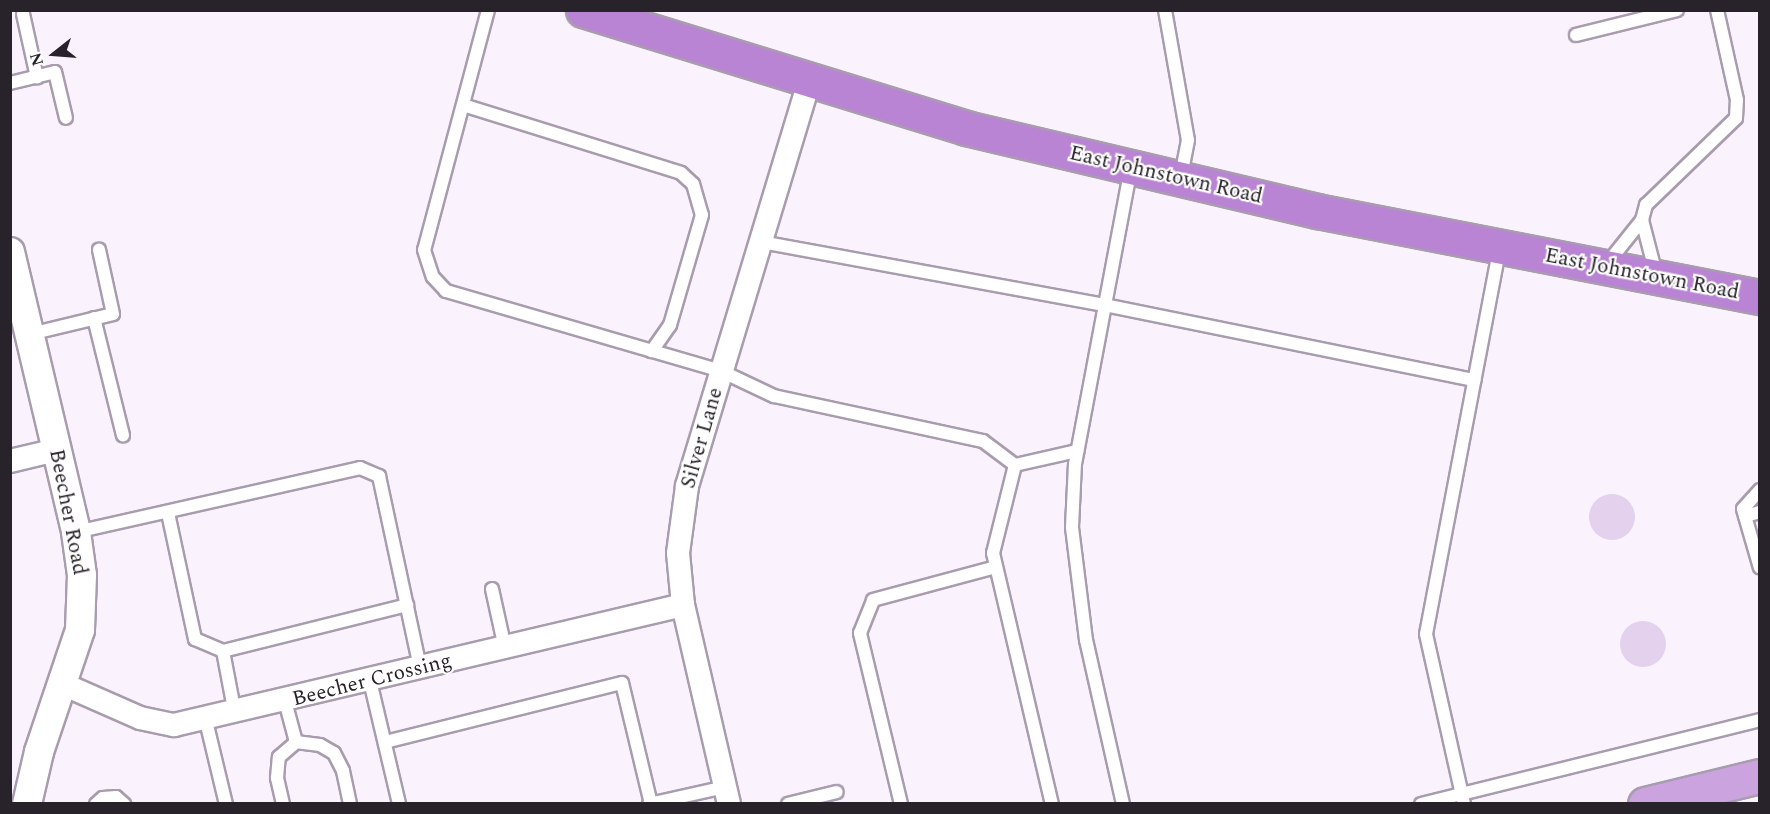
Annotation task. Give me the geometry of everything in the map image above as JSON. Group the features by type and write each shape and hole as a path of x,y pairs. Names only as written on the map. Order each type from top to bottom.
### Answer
{"highway":[{"name":"East Johnstown Road","path":"583,10 966,128 1317,211 1760,297"}],"main road":[{"path":"1646,804 1760,776"}],"street":[{"name":"Silver Lane","path":"727,795 683,605 678,553 687,486 810,80"},
{"name":"Beecher Road","path":"10,252 76,532 82,575 80,630 64,685 39,752 27,804"},
{"path":"10,460 56,450"},
{"name":"Beecher Crossing","path":"64,685 140,718 174,725 206,721 683,605"}],"lane":[{"path":"488,10 424,250 433,277 446,291 721,371 774,396 983,441 1015,465 1077,451"},
{"path":"1165,10 1188,140 1181,178"},
{"path":"1576,35 1677,10"},
{"path":"1605,267 1642,220 1646,205 1736,118 1737,100 1717,10"},
{"path":"23,14 37,77"},
{"path":"10,83 55,72 66,118"},
{"path":"463,105 681,172 693,184 702,215 670,325 652,351"},
{"path":"1123,804 1085,629 1072,527 1077,451 1131,167"},
{"path":"1642,220 1657,277"},
{"path":"761,242 1105,305 1474,380"},
{"path":"1463,799 1426,634 1500,246"},
{"path":"30,334 112,314 99,250"},
{"path":"94,318 123,435"},
{"path":"1015,465 993,553 1052,804"},
{"path":"76,532 360,468 379,476 420,668"},
{"path":"1760,490 1743,509 1760,568"},
{"path":"1745,516 1760,512"},
{"path":"168,513 195,639 223,651 407,605"},
{"path":"901,804 860,633 873,600 996,567"},
{"path":"492,589 505,648"},
{"path":"223,651 235,714"},
{"path":"370,681 399,804"},
{"path":"384,742 622,682 650,803 727,795"},
{"path":"285,701 296,742"},
{"path":"1421,804 1463,799 1760,720"},
{"path":"206,721 226,804"},
{"path":"283,804 277,778 279,757 296,742 320,745 334,753 343,771 350,804"},
{"path":"788,804 837,792"},
{"path":"96,804 103,798 116,797 124,804"}],"shaded area":[{"path":"1612,494 1628,501 1635,517 1628,533 1612,540 1596,533 1589,517 1596,501"},
{"path":"1643,621 1659,628 1666,644 1659,660 1643,667 1627,660 1620,644 1627,628"}]}
